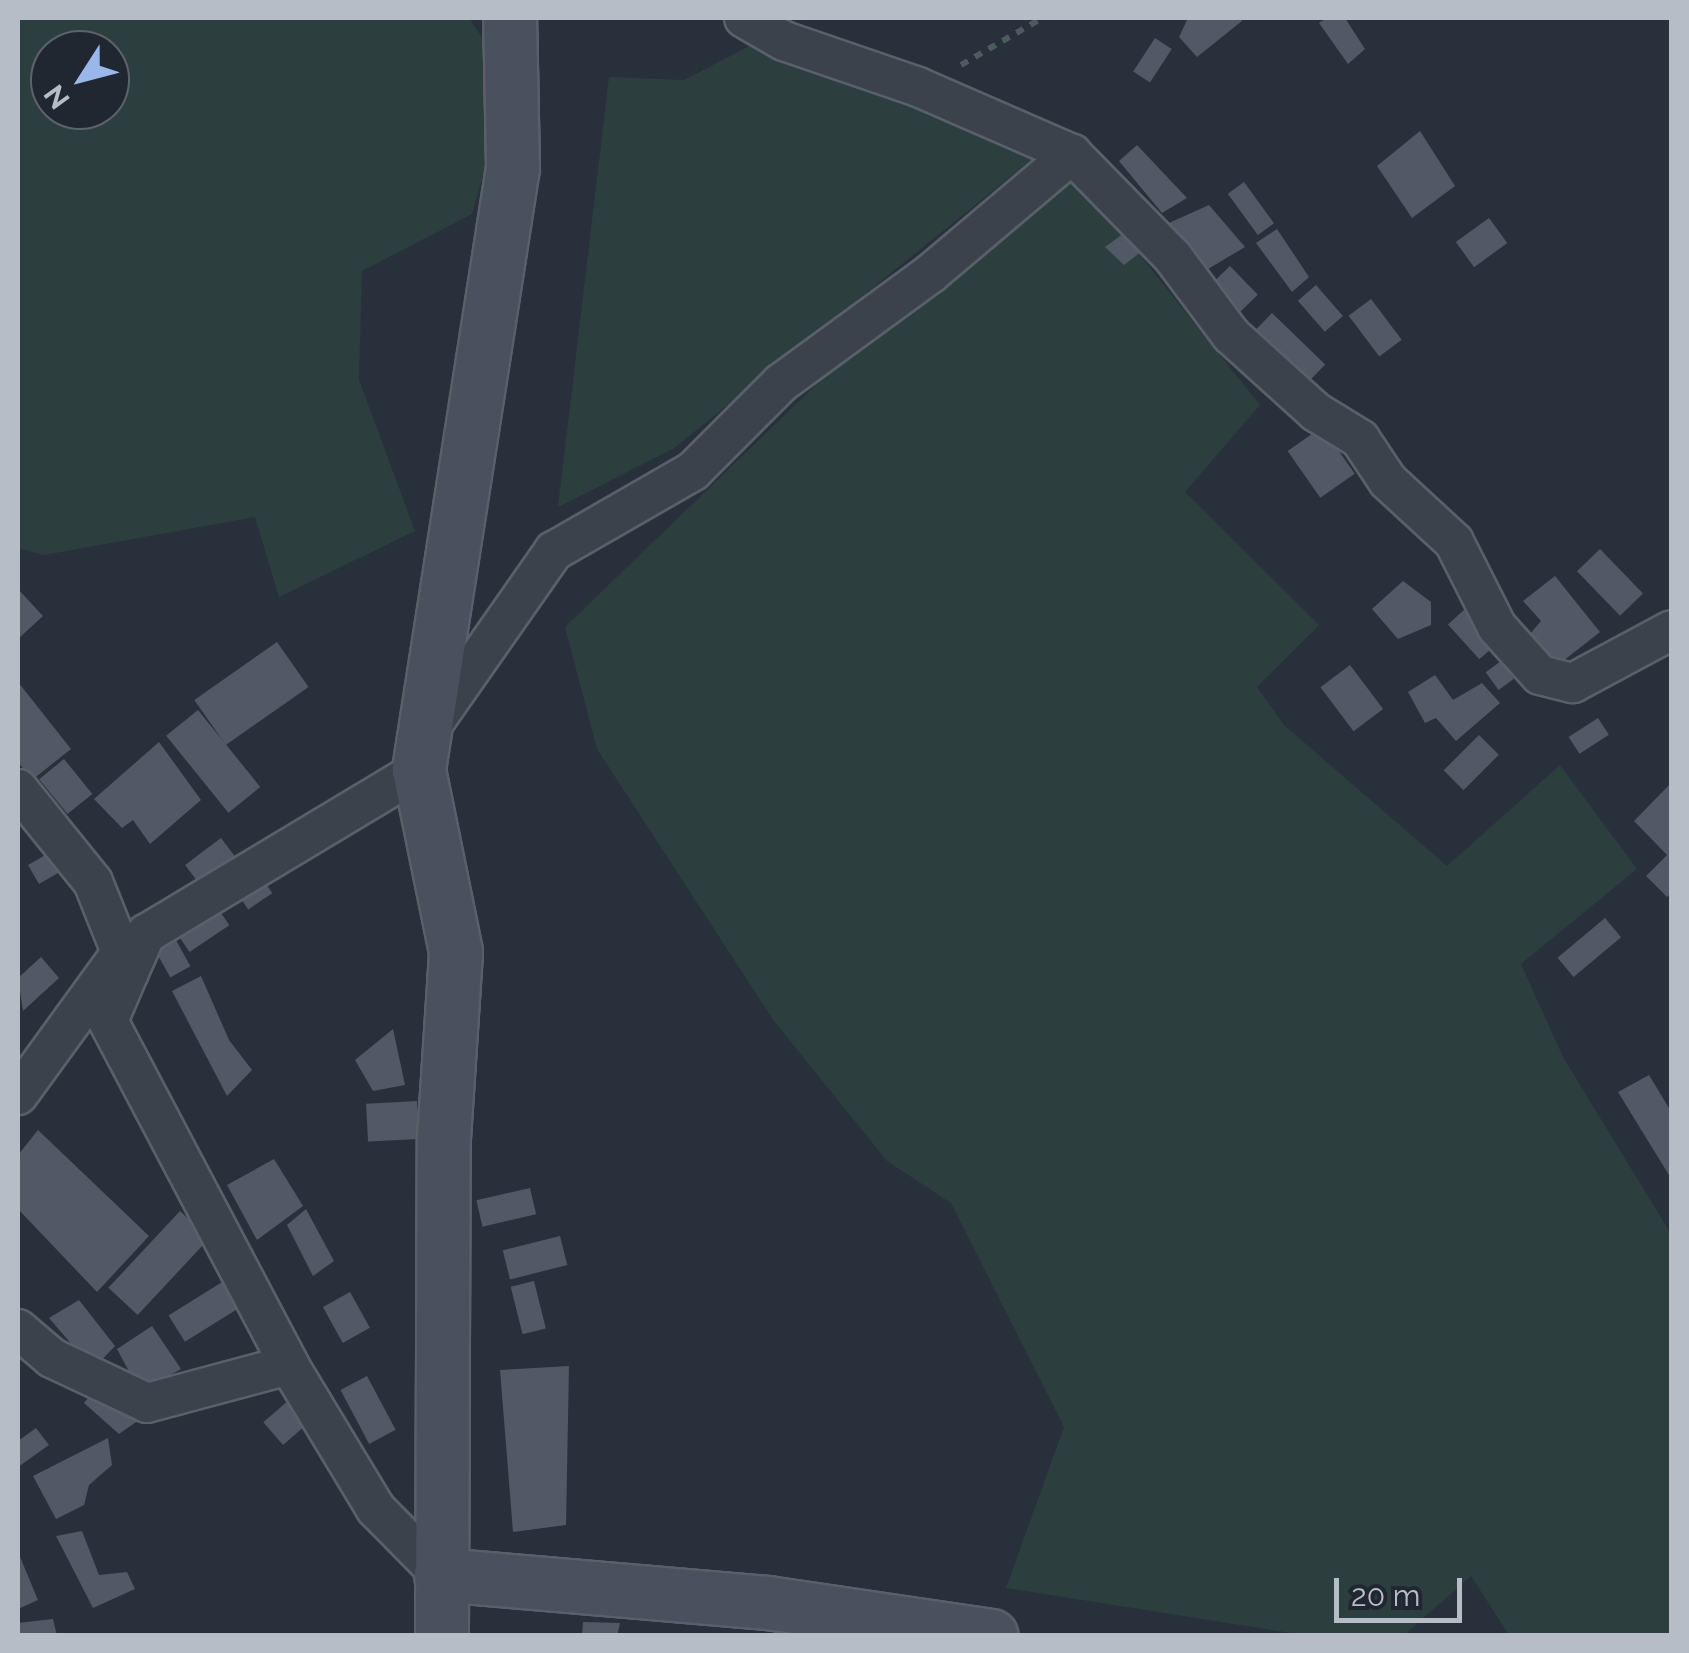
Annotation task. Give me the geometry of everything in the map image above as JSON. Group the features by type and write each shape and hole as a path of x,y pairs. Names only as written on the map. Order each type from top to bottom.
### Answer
{"main road":[{"path":"442,1636 444,1139 456,952 425,749 433,670 513,168 510,18"},
{"path":"441,1575 768,1603 992,1636"}],"street":[{"path":"744,18 784,42 918,87 1072,154 1172,256 1231,334 1316,412 1360,439 1388,481 1454,542 1497,627 1540,675 1572,683 1672,630"},
{"path":"18,1094 146,934 425,749 554,551 693,470 781,383 930,274 1072,154"},
{"path":"18,789 93,882 124,964 108,1022 289,1365 376,1510 441,1575"},
{"path":"18,1329 52,1358 147,1404 289,1365"}],"path":[{"path":"918,87 1042,18"}],"shaded area":[{"path":"18,18 469,18 510,80 472,214 362,271 359,380 415,531 279,597 255,517 44,555 18,548"},
{"path":"763,39 1023,139 1031,160 673,449 558,507 609,77 684,80"},
{"path":"1075,174 1260,405 1185,492 1319,625 1257,687 1284,725 1447,866 1560,765 1637,869 1521,964 1563,1057 1671,1234 1671,1635 1509,1635 1471,1576 1403,1636 1304,1635 1006,1588 1064,1427 951,1203 887,1161 774,1021 597,749 565,627 818,383"}],"building":[{"path":"1188,18 1242,21 1197,57 1179,37"},
{"path":"1327,18 1345,18 1365,49 1348,64 1319,23"},
{"path":"1155,38 1172,49 1150,82 1133,72"},
{"path":"1420,131 1455,186 1412,218 1377,166"},
{"path":"1137,145 1187,198 1162,213 1119,161"},
{"path":"1244,182 1274,223 1258,235 1228,194"},
{"path":"1209,205 1245,247 1203,272 1169,223"},
{"path":"1489,218 1507,243 1474,267 1456,242"},
{"path":"1134,226 1151,244 1124,265 1105,247"},
{"path":"1277,229 1309,277 1292,292 1256,243"},
{"path":"1230,266 1258,295 1234,318 1206,289"},
{"path":"1316,285 1343,316 1325,332 1298,301"},
{"path":"1371,299 1402,340 1379,357 1349,316"},
{"path":"1272,313 1325,364 1304,386 1251,335"},
{"path":"1322,427 1355,474 1320,498 1288,451"},
{"path":"1600,549 1643,594 1620,616 1577,571"},
{"path":"1555,576 1600,632 1549,672 1525,640 1541,621 1523,601"},
{"path":"1403,581 1431,602 1431,625 1398,639 1372,609"},
{"path":"18,589 43,616 18,639"},
{"path":"1465,609 1496,644 1479,659 1448,624"},
{"path":"277,642 309,687 226,745 194,700"},
{"path":"1501,661 1514,679 1499,690 1486,672"},
{"path":"1350,665 1383,709 1354,731 1320,687"},
{"path":"1435,675 1453,700 1482,683 1500,703 1456,741 1436,718 1425,723 1408,692"},
{"path":"18,682 71,749 32,780 18,762"},
{"path":"198,710 260,787 228,813 166,736"},
{"path":"1598,718 1609,735 1580,754 1569,737"},
{"path":"1479,735 1499,755 1463,790 1444,770"},
{"path":"159,742 201,800 150,844 133,820 122,828 94,799"},
{"path":"64,759 92,794 67,814 39,779"},
{"path":"1672,782 1672,893 1667,897 1646,876 1667,855 1634,821"},
{"path":"221,838 240,863 204,890 185,865"},
{"path":"54,850 65,869 39,884 28,865"},
{"path":"260,875 272,893 248,909 236,891"},
{"path":"217,907 229,925 190,952 177,934"},
{"path":"1605,918 1621,937 1574,977 1558,958"},
{"path":"172,933 190,966 170,977 152,944"},
{"path":"41,957 59,978 23,1011 18,978"},
{"path":"201,976 229,1040 252,1070 227,1096 172,991"},
{"path":"393,1029 405,1085 373,1091 355,1060"},
{"path":"1649,1075 1672,1113 1672,1180 1618,1092"},
{"path":"417,1101 419,1139 368,1142 366,1104"},
{"path":"38,1130 149,1236 97,1292 18,1209 18,1155"},
{"path":"274,1159 303,1206 257,1240 227,1185"},
{"path":"530,1188 536,1214 482,1227 476,1200"},
{"path":"306,1209 334,1261 313,1276 287,1225"},
{"path":"180,1211 209,1238 138,1315 108,1288"},
{"path":"560,1236 567,1265 510,1279 503,1250"},
{"path":"227,1279 243,1305 185,1342 168,1316"},
{"path":"534,1281 546,1329 523,1334 511,1287"},
{"path":"350,1292 370,1328 343,1343 323,1307"},
{"path":"79,1300 115,1346 93,1369 49,1318"},
{"path":"152,1326 181,1369 140,1392 117,1349"},
{"path":"569,1366 566,1525 513,1532 500,1370"},
{"path":"367,1376 396,1430 369,1444 341,1390"},
{"path":"97,1387 139,1420 119,1434 84,1403"},
{"path":"289,1400 309,1423 283,1445 263,1422"},
{"path":"36,1428 49,1445 18,1467 18,1441"},
{"path":"108,1438 112,1465 89,1485 84,1505 56,1519 33,1476"},
{"path":"82,1531 99,1575 127,1572 135,1589 93,1608 56,1536"},
{"path":"18,1552 38,1600 18,1609"},
{"path":"53,1619 57,1636 18,1636 18,1623"},
{"path":"583,1622 620,1623 617,1636 582,1636"}]}
